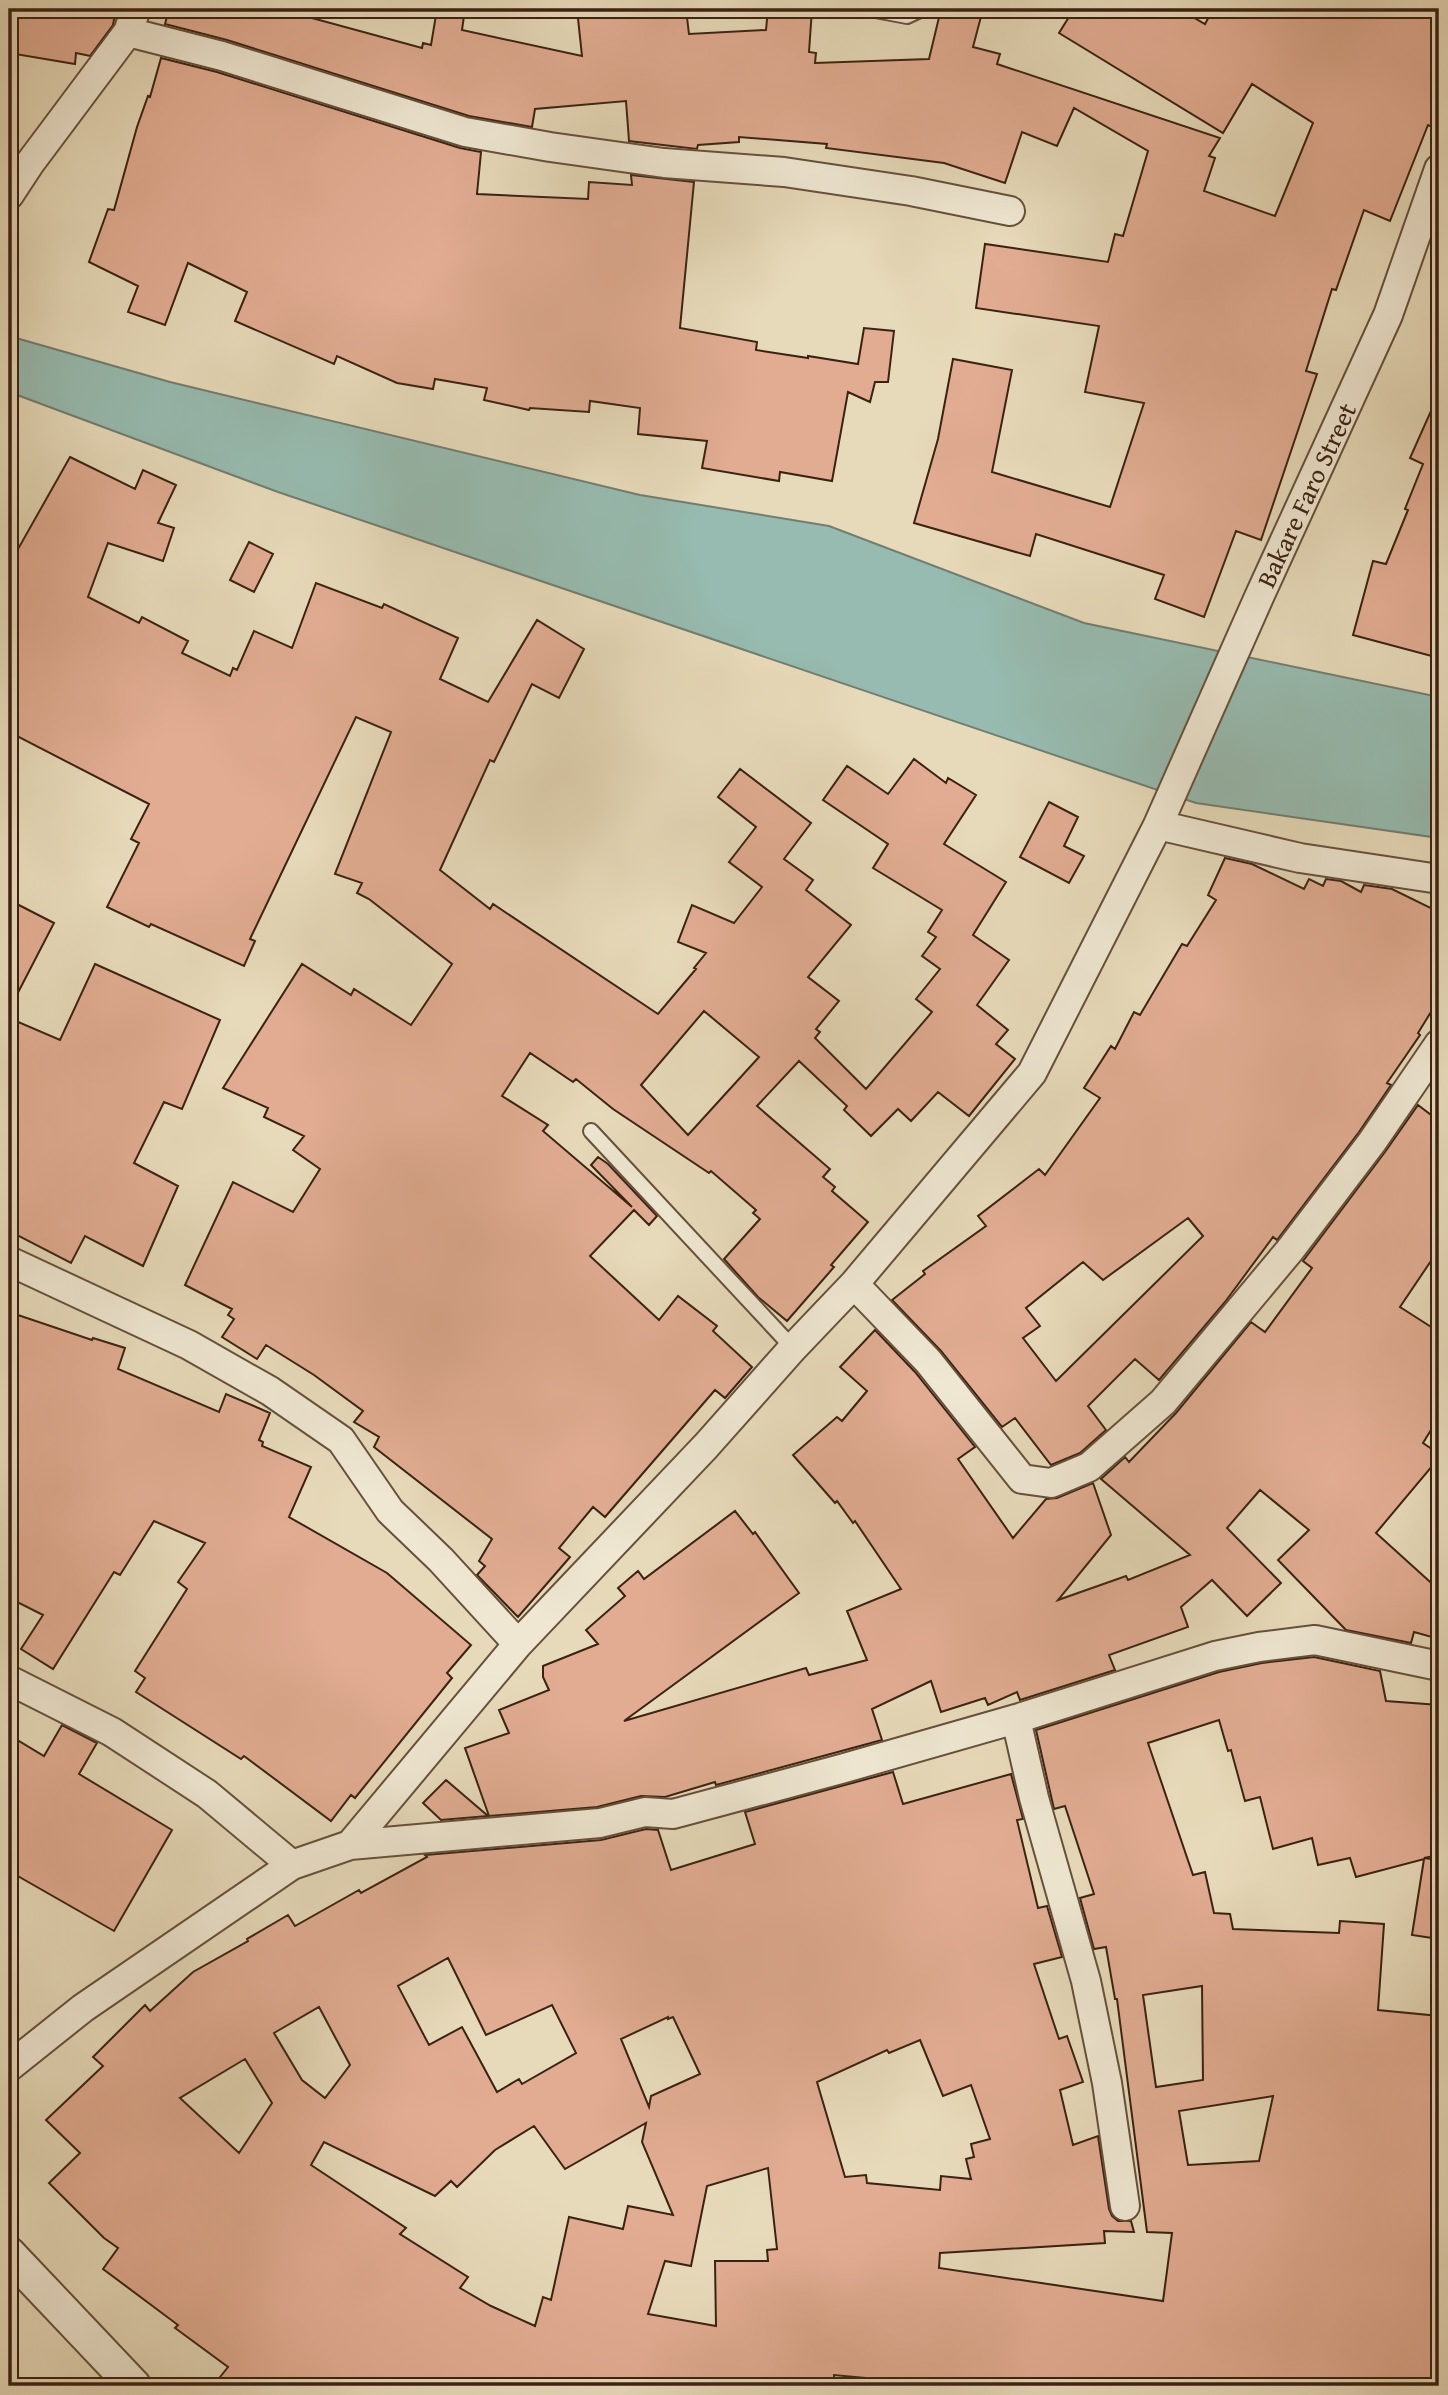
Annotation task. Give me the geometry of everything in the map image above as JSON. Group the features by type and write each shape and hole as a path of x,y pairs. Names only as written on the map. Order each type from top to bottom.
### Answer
{"street":[{"path":"9,195 132,21 222,56 465,132 550,148 652,162 797,174 911,191 1010,211"},
{"name":"Bakare Faro Street","path":"350,1845 518,1644 706,1446 854,1284 1032,1073 1160,821 1388,315 1439,169"},
{"path":"1160,821 1300,858 1439,879"},
{"path":"854,1284 928,1361 1022,1479 1051,1483 1089,1467 1163,1402 1290,1250 1372,1142 1439,1044"},
{"path":"9,1261 189,1345 270,1391 341,1440 390,1511 441,1560 518,1644"},
{"path":"9,2067 83,2008 292,1865 350,1845 600,1823 645,1811 673,1814 1016,1719 1215,1656 1259,1647 1315,1640 1439,1666"},
{"path":"9,1680 112,1731 207,1794 292,1865"},
{"path":"1016,1719 1034,1798 1086,1981 1107,2083 1125,2206"},
{"path":"9,2254 134,2386"}],"lane":[{"path":"870,9 907,16 922,9"},
{"path":"591,1131 793,1348"}],"water":[{"path":"9,336 170,382 640,495 829,526 1084,623 1439,697 1439,838 1196,803 278,492 9,392"}],"building":[{"path":"9,9 116,9 113,25 90,56 76,53 75,64 9,53"},
{"path":"169,9 279,9 422,48 423,43 431,45 437,9 465,9 462,30 582,56 577,9 686,9 689,34 766,30 768,9 812,9 809,52 816,53 815,63 929,59 941,9 983,9 973,47 1000,54 997,64 1220,138 1209,156 1215,158 1204,191 1275,216 1313,123 1252,84 1223,133 1059,33 1074,9 1179,9 1205,24 1213,9 1439,9 1439,130 1428,125 1390,221 1364,210 1336,290 1332,289 1306,371 1317,374 1261,540 1236,531 1204,617 1155,599 1164,575 1036,534 1030,556 914,523 938,439 953,359 1012,370 992,472 1110,507 1144,403 1085,392 1099,326 976,308 985,244 1108,262 1115,234 1123,236 1148,151 1074,108 1057,146 1022,132 1005,183 944,163 826,148 827,144 739,137 739,142 698,145 697,149 629,141 626,101 535,109 532,127 469,116 227,40 165,24"},
{"path":"161,58 217,72 460,148 481,152 477,194 588,199 589,182 632,185 631,175 694,182 680,328 757,342 756,350 858,364 864,328 894,331 888,382 875,382 870,402 848,392 832,481 780,472 779,481 702,468 707,441 638,434 640,408 590,401 589,412 529,410 484,400 487,388 435,379 433,389 397,383 337,356 334,364 235,321 247,292 188,263 165,325 128,312 138,286 89,262 108,209 114,210 137,127 148,96 150,97"},
{"path":"1439,393 1439,658 1353,635 1373,561 1386,564 1408,510 1405,509 1423,464 1410,458"},
{"path":"70,457 135,489 143,470 176,485 158,523 174,528 163,561 108,543 88,597 139,623 142,617 188,641 182,653 230,676 233,668 237,670 254,631 292,648 316,583 382,608 384,604 458,638 440,679 488,702 537,620 584,649 559,698 532,684 494,762 490,760 440,870 490,909 493,904 658,1014 706,953 678,942 692,905 734,923 762,887 729,862 756,827 718,797 740,769 811,823 784,859 813,880 806,890 851,925 808,977 839,1001 816,1029 820,1032 815,1038 866,1089 932,1012 916,999 940,969 922,956 936,937 928,932 942,910 873,868 888,844 823,800 847,766 888,794 914,759 946,783 948,778 976,795 944,844 1006,882 973,935 1009,960 977,1005 1008,1030 996,1044 1015,1059 969,1116 938,1092 911,1121 898,1109 871,1136 844,1110 847,1106 799,1061 757,1106 830,1169 823,1177 835,1187 832,1191 868,1222 831,1265 834,1267 787,1321 758,1297 724,1259 760,1219 753,1213 756,1210 711,1171 709,1173 613,1109 576,1079 573,1082 530,1053 502,1096 548,1125 543,1131 632,1207 591,1165 598,1157 608,1164 657,1216 649,1225 634,1210 590,1256 659,1320 678,1296 717,1326 713,1331 752,1367 725,1398 715,1390 605,1517 593,1507 559,1548 570,1557 518,1617 477,1575 485,1566 479,1561 492,1539 374,1447 379,1437 354,1422 363,1411 314,1375 266,1345 257,1359 222,1337 234,1319 228,1315 232,1309 185,1285 233,1182 293,1212 320,1169 293,1150 304,1136 264,1117 268,1108 223,1088 302,964 351,995 354,989 411,1025 452,964 369,899 357,893 362,883 335,874 391,732 356,717 250,939 255,941 244,966 151,924 149,927 107,907 139,843 131,839 149,804 9,732 9,565","holes":["704,1011 759,1057 688,1135 641,1085"]},
{"path":"249,542 273,554 254,592 230,580"},
{"path":"1049,802 1078,817 1064,846 1084,856 1069,883 1020,857"},
{"path":"1225,858 1252,864 1304,889 1309,879 1323,886 1326,879 1341,881 1361,892 1364,885 1392,889 1439,912 1439,999 1418,1033 1420,1035 1387,1083 1391,1085 1277,1240 1273,1237 1225,1302 1159,1380 1135,1359 1088,1406 1106,1430 1080,1453 1051,1465 1015,1418 1002,1427 941,1351 892,1300 925,1274 923,1271 986,1226 978,1216 1039,1169 1045,1175 1100,1098 1084,1088 1111,1046 1115,1049 1134,1012 1140,1015 1182,944 1187,946 1216,900 1208,895","holes":["1188,1218 1203,1236 1056,1381 1023,1338 1040,1326 1026,1308 1083,1262 1103,1280"]},
{"path":"9,900 54,923 9,1010"},
{"path":"95,964 220,1020 182,1109 164,1102 134,1163 178,1186 143,1266 85,1236 71,1263 9,1231 9,1018 60,1040"},
{"path":"1418,1105 1439,1121 1439,1249 1400,1307 1439,1332 1439,1417 1423,1443 1439,1454 1439,1458 1376,1533 1439,1590 1439,1639 1414,1632 1411,1643 1346,1630 1278,1560 1309,1530 1260,1490 1227,1528 1281,1583 1247,1616 1212,1580 1181,1607 1188,1627 1109,1655 1115,1670 1020,1700 1017,1692 988,1705 985,1698 941,1712 931,1681 872,1709 882,1740 665,1797 641,1796 597,1807 489,1816 465,1748 509,1733 499,1710 549,1690 543,1677 543,1666 598,1644 586,1630 625,1596 618,1588 638,1571 644,1579 735,1511 753,1534 755,1532 799,1593 624,1721 806,1668 809,1675 867,1660 847,1611 901,1589 855,1521 853,1523 837,1501 835,1503 793,1455 837,1417 842,1421 867,1391 840,1367 875,1330 915,1372 975,1447 958,1459 1013,1538 1046,1499 1057,1498 1093,1483 1111,1535 1058,1600 1126,1576 1128,1580 1190,1555 1101,1479 1125,1457 1129,1462 1176,1413 1251,1322 1265,1332 1312,1268 1303,1261"},
{"path":"9,1312 92,1340 93,1338 125,1348 118,1369 219,1412 226,1394 270,1413 259,1440 263,1442 262,1446 311,1467 289,1517 387,1573 471,1645 447,1673 452,1678 355,1798 351,1795 331,1821 244,1756 241,1759 136,1692 145,1678 135,1671 187,1589 178,1582 205,1543 154,1521 120,1575 114,1572 53,1669 21,1649 43,1615 9,1598"},
{"path":"1314,1657 1380,1671 1386,1701 1439,1705 1439,1855 1424,1858 1439,1860 1439,1939 1412,1935 1424,1859 1356,1877 1350,1858 1318,1865 1312,1838 1273,1849 1260,1797 1245,1801 1231,1750 1228,1751 1219,1720 1148,1743 1193,1875 1205,1872 1214,1913 1230,1914 1233,1929 1339,1933 1340,1921 1384,1924 1378,2010 1439,2016 1436,2092 1439,2093 1439,2386 920,2386 920,2383 834,2375 834,2386 213,2386 228,2367 175,2328 178,2325 103,2269 118,2248 104,2238 49,2183 80,2153 46,2120 103,2066 93,2057 145,2005 150,2011 193,1972 288,1915 295,1926 359,1890 361,1893 427,1857 425,1855 601,1840 646,1829 658,1830 671,1870 755,1844 745,1812 893,1772 903,1804 1011,1774 1023,1819 1017,1820 1038,1908 1047,1906 1062,1957 1034,1964 1059,2039 1067,2036 1083,2082 1060,2090 1073,2145 1098,2136 1109,2209 1118,2221 1131,2221 1134,2232 1104,2231 1105,2243 940,2253 939,2268 1163,2301 1172,2233 1147,2232 1117,1999 1106,1947 1094,1949 1080,1898 1094,1894 1065,1806 1054,1809 1036,1730 1219,1672 1262,1663","holes":["448,1958 486,2035 552,2005 576,2053 522,2084 519,2079 497,2092 462,2027 429,2045 398,1986","1202,1986 1203,2080 1156,2087 1143,1995","319,2007 350,2065 325,2098 302,2080 274,2033","673,2017 700,2074 651,2096 649,2107 621,2039","920,2040 943,2096 971,2085 990,2139 971,2144 974,2157 966,2159 971,2179 941,2176 940,2190 867,2183 866,2175 845,2177 817,2082 887,2050 889,2053","245,2059 272,2103 239,2153 180,2098","1273,2096 1259,2161 1188,2165 1179,2111","646,2123 642,2142 673,2215 628,2206 623,2229 569,2217 551,2300 543,2297 535,2326 460,2288 468,2277 400,2234 406,2228 311,2165 324,2142 435,2196 451,2181 457,2187 495,2150 534,2126 565,2169","768,2168 777,2249 767,2250 768,2261 715,2261 716,2326 648,2314 665,2261 691,2266 707,2186"]},
{"path":"62,1725 97,1743 79,1774 172,1830 114,1931 9,1871 9,1735 44,1756"},
{"path":"446,1780 488,1816 441,1820 423,1803"}]}
